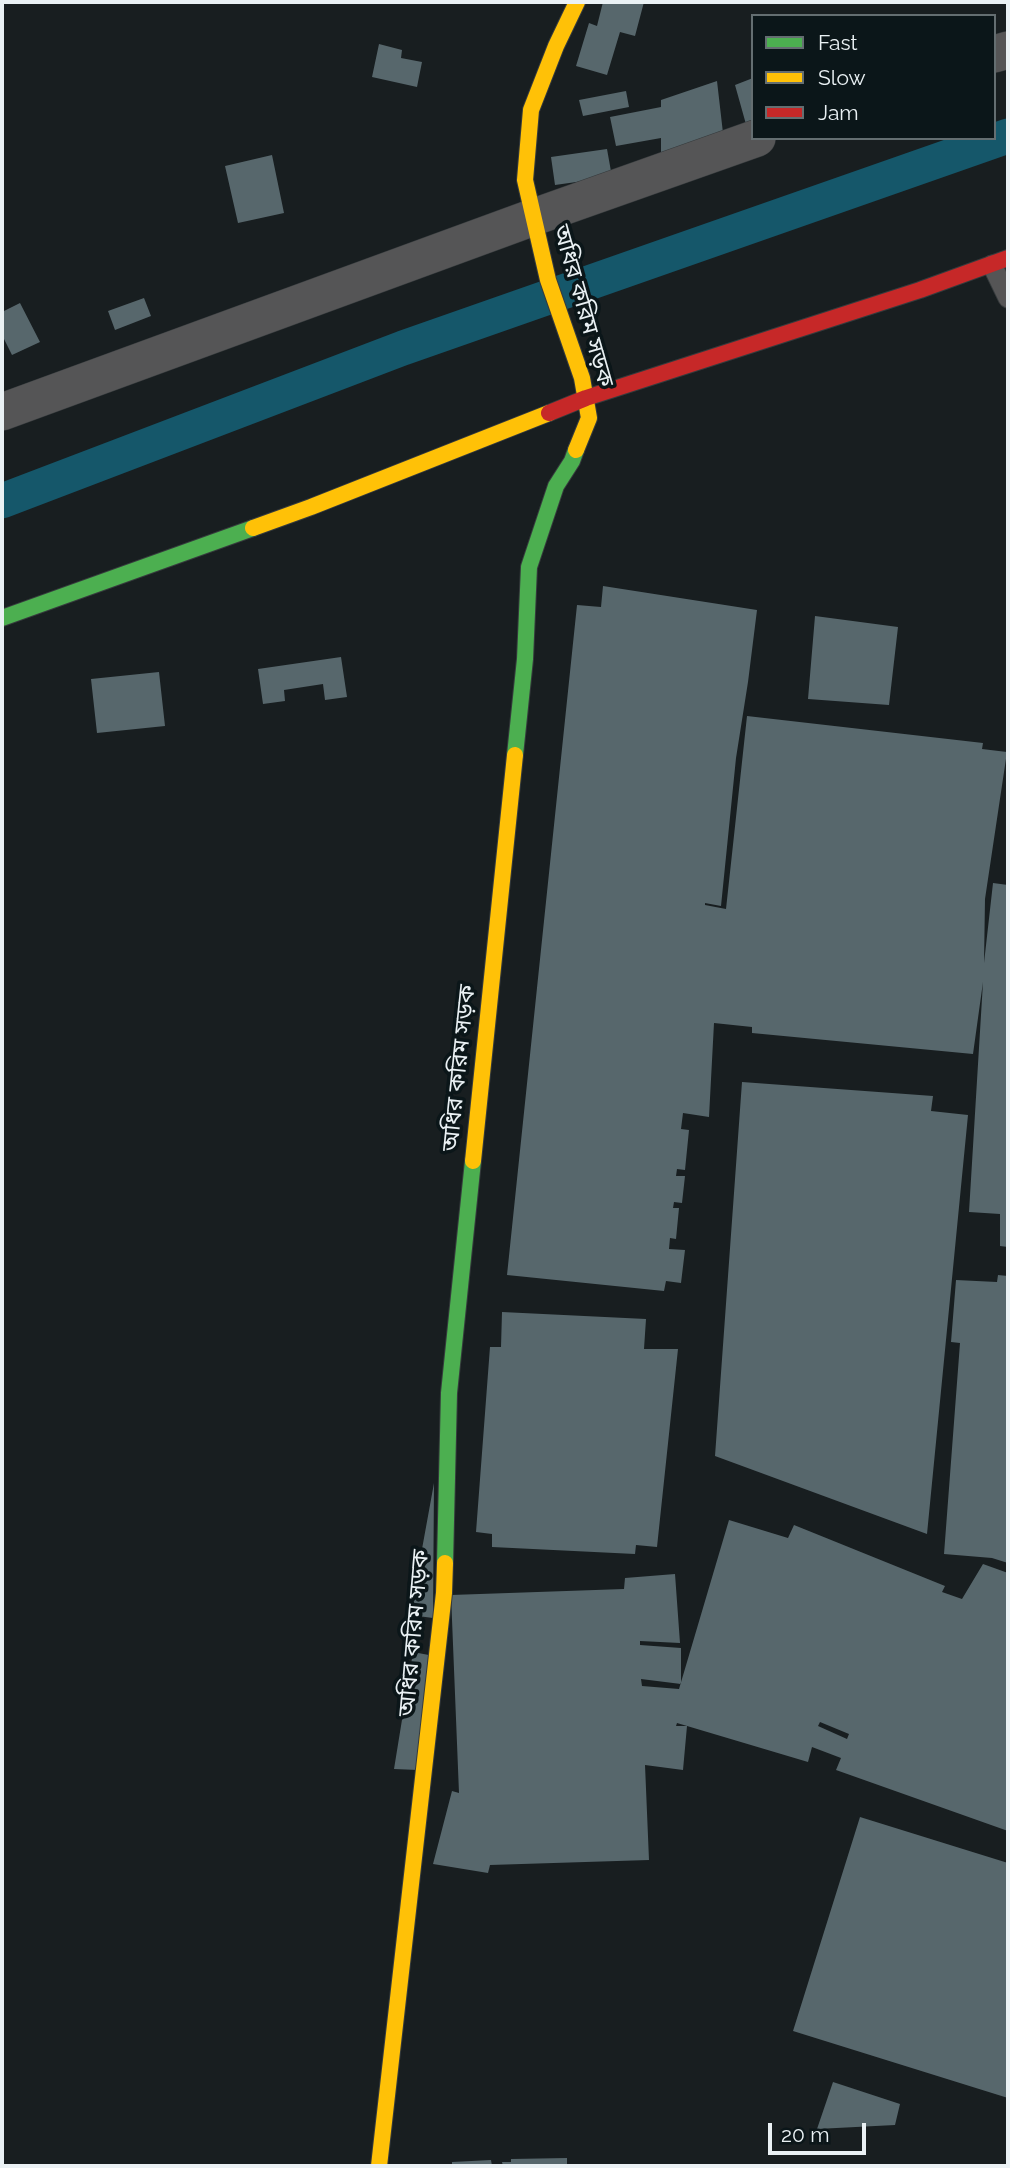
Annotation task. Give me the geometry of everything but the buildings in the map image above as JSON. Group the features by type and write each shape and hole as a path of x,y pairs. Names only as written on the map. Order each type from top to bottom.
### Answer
{"main road":[{"name":"অধির করিম সড়ক","path":"379,2166 444,1593 449,1393 525,659 529,567 556,485 572,461 589,418 582,378 548,280 526,180 531,110 577,2"},
{"path":"2,618 311,507 586,398 1000,262"}],"street":[{"path":"2,412 751,140"}],"lane":[{"path":"1000,262 1008,298"}],"waterway":[{"path":"2,501 403,348 1008,136"}],"traffic: fast":[{"path":"515,755 525,659 529,567 556,486 576,450"},
{"path":"2,618 253,528"},
{"path":"445,1563 449,1393 473,1161"}],"traffic: slow":[{"path":"576,450 589,418 582,378 548,280 525,180 531,110 577,2"},
{"path":"253,528 549,413"},
{"path":"473,1161 515,755"},
{"path":"379,2166 444,1593 445,1563"}],"traffic: jam":[{"path":"549,413 586,398 920,290 1008,258"}]}
